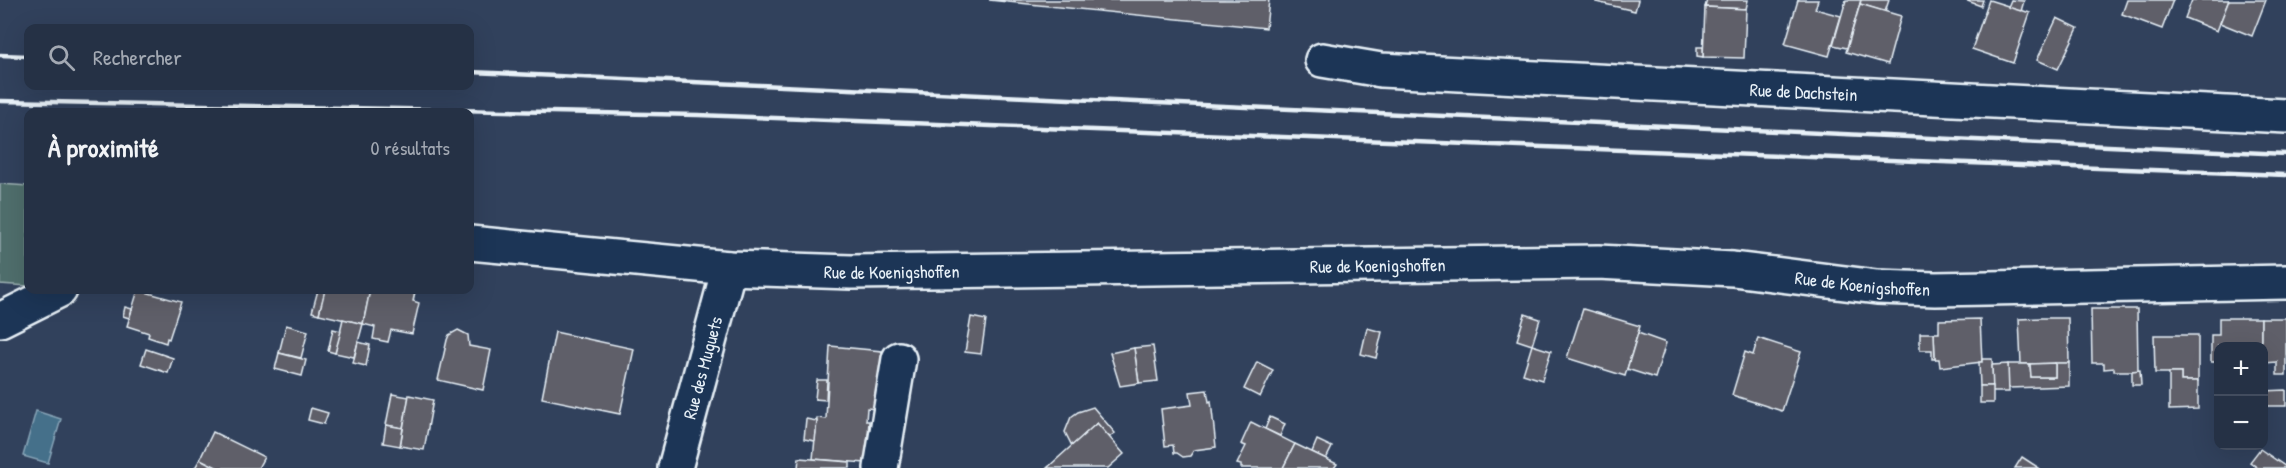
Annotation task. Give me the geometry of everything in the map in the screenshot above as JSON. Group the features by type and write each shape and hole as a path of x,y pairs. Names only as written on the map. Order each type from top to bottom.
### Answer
{"street":[{"name":"Rue de Dachstein","path":"1322,60 1381,70 2286,116"},
{"name":"Rue de Koenigshoffen","path":"474,243 729,268 851,272 1598,262 1722,268 1877,287 1935,289 2286,282"},
{"name":"Rue des Muguets","path":"675,468 681,453 729,268"},
{"path":"0,320 52,294"},
{"path":"882,468 899,359"}],"green space":[{"path":"0,184 24,186 24,286 0,284"}],"water":[{"path":"36,411 61,419 48,463 23,456"}],"building":[{"path":"989,0 1269,0 1266,28"},
{"path":"1597,0 1638,0 1635,11 1596,2"},
{"path":"1707,0 1748,0 1746,9 1705,7"},
{"path":"1798,0 1818,0 1815,9 1841,16 1829,56 1785,44"},
{"path":"1846,0 1861,0 1847,48 1833,45"},
{"path":"1861,0 1889,0 1885,12 1860,4"},
{"path":"1965,0 1983,0 1981,6"},
{"path":"1989,0 2030,13 2013,63 1972,49"},
{"path":"2011,0 2024,1 2021,11 2008,7"},
{"path":"2127,0 2173,0 2162,29 2122,14"},
{"path":"2192,0 2229,0 2217,31 2185,18"},
{"path":"2229,0 2266,0 2252,36 2220,23"},
{"path":"1860,4 1901,16 1888,64 1846,52"},
{"path":"1705,7 1746,9 1744,58 1703,57"},
{"path":"2057,18 2078,28 2058,69 2037,60"},
{"path":"1697,47 1703,47 1703,57 1697,56"},
{"path":"137,294 152,294 181,302 166,343 148,337 149,333 127,326"},
{"path":"317,294 324,294 319,314 312,312"},
{"path":"324,294 369,294 363,324 319,314"},
{"path":"369,294 415,294 413,301 419,303 412,334 391,330 388,342 373,339 375,327 363,324"},
{"path":"125,307 132,309 129,318 123,316"},
{"path":"1583,309 1640,326 1625,376 1567,358"},
{"path":"2091,309 2137,309 2138,371 2114,371 2114,368 2104,369 2104,363 2092,363"},
{"path":"1525,314 1540,319 1532,345 1517,340"},
{"path":"971,317 986,320 981,354 965,352"},
{"path":"2068,318 2069,363 2021,364 2019,319"},
{"path":"2219,318 2261,318 2261,342 2214,342 2214,362 2211,362 2211,335 2219,335"},
{"path":"2261,318 2286,318 2286,375 2277,375 2277,362 2268,363 2268,342 2261,342"},
{"path":"343,319 363,324 354,357 335,353"},
{"path":"1980,319 1982,362 1940,367 1939,359 1935,359 1934,333 1939,333 1939,320"},
{"path":"286,325 308,331 301,358 279,353"},
{"path":"1367,328 1382,332 1376,358 1361,354"},
{"path":"333,329 341,331 335,353 328,351"},
{"path":"458,330 468,335 469,346 491,350 483,390 438,380 449,335"},
{"path":"555,332 634,349 620,414 542,398"},
{"path":"1638,333 1666,343 1655,378 1627,369"},
{"path":"1920,333 1934,333 1935,359 1932,359 1932,350 1920,350"},
{"path":"2154,335 2198,335 2198,381 2181,381 2181,373 2155,373"},
{"path":"1758,338 1801,352 1782,411 1732,395 1745,352 1753,355"},
{"path":"358,342 370,345 366,366 353,363"},
{"path":"1532,345 1551,351 1542,380 1523,374"},
{"path":"830,346 882,351 877,409 867,408 866,421 869,421 866,463 813,459 817,418 826,419"},
{"path":"1153,346 1158,381 1139,383 1134,348"},
{"path":"1134,348 1139,383 1120,386 1110,353"},
{"path":"146,349 173,358 168,373 141,364"},
{"path":"279,353 306,360 302,376 275,369"},
{"path":"1982,359 1992,359 1993,386 1980,386 1979,362 1982,362"},
{"path":"1257,362 1273,370 1260,397 1244,389"},
{"path":"2055,363 2069,363 2069,386 2008,388 2008,364 2030,364 2031,377 2055,377"},
{"path":"2055,363 2055,377 2031,377 2030,364"},
{"path":"2008,364 2009,392 1993,392 1992,365"},
{"path":"2140,370 2141,385 2132,385 2132,371"},
{"path":"2169,373 2181,373 2181,381 2198,381 2198,409 2169,410"},
{"path":"817,380 827,380 826,400 815,399"},
{"path":"1980,386 1993,386 1993,403 1980,403"},
{"path":"1207,390 1209,402 1211,401 1216,447 1194,450 1190,456 1183,457 1174,453 1173,445 1165,446 1161,409 1192,405 1190,392"},
{"path":"2286,390 2286,406 2268,406 2268,391"},
{"path":"392,394 409,397 403,428 386,425"},
{"path":"409,395 433,400 424,450 400,446"},
{"path":"1093,407 1115,433 1109,437 1097,423 1072,446 1065,432 1071,417"},
{"path":"311,408 328,413 324,424 308,420"},
{"path":"1270,417 1285,424 1280,436 1265,429"},
{"path":"806,419 817,421 815,441 804,439"},
{"path":"1251,422 1295,444 1283,468 1241,468 1241,465 1237,464 1246,446 1241,444"},
{"path":"1097,423 1124,454 1108,468 1047,468"},
{"path":"386,425 403,428 400,446 383,443"},
{"path":"213,432 264,457 258,468 218,468 200,459"},
{"path":"1317,440 1332,447 1326,459 1312,452"},
{"path":"1295,444 1337,464 1334,468 1283,468"},
{"path":"2261,450 2286,468 2258,468 2250,462"},
{"path":"2022,457 2039,468 2015,468"},
{"path":"799,458 850,462 850,468 798,468"},
{"path":"200,459 218,468 195,468"}],"railway":[{"path":"0,55 24,56"},
{"path":"474,72 2286,154"},
{"path":"0,101 349,108"},
{"path":"474,111 698,115 2286,175"}]}
